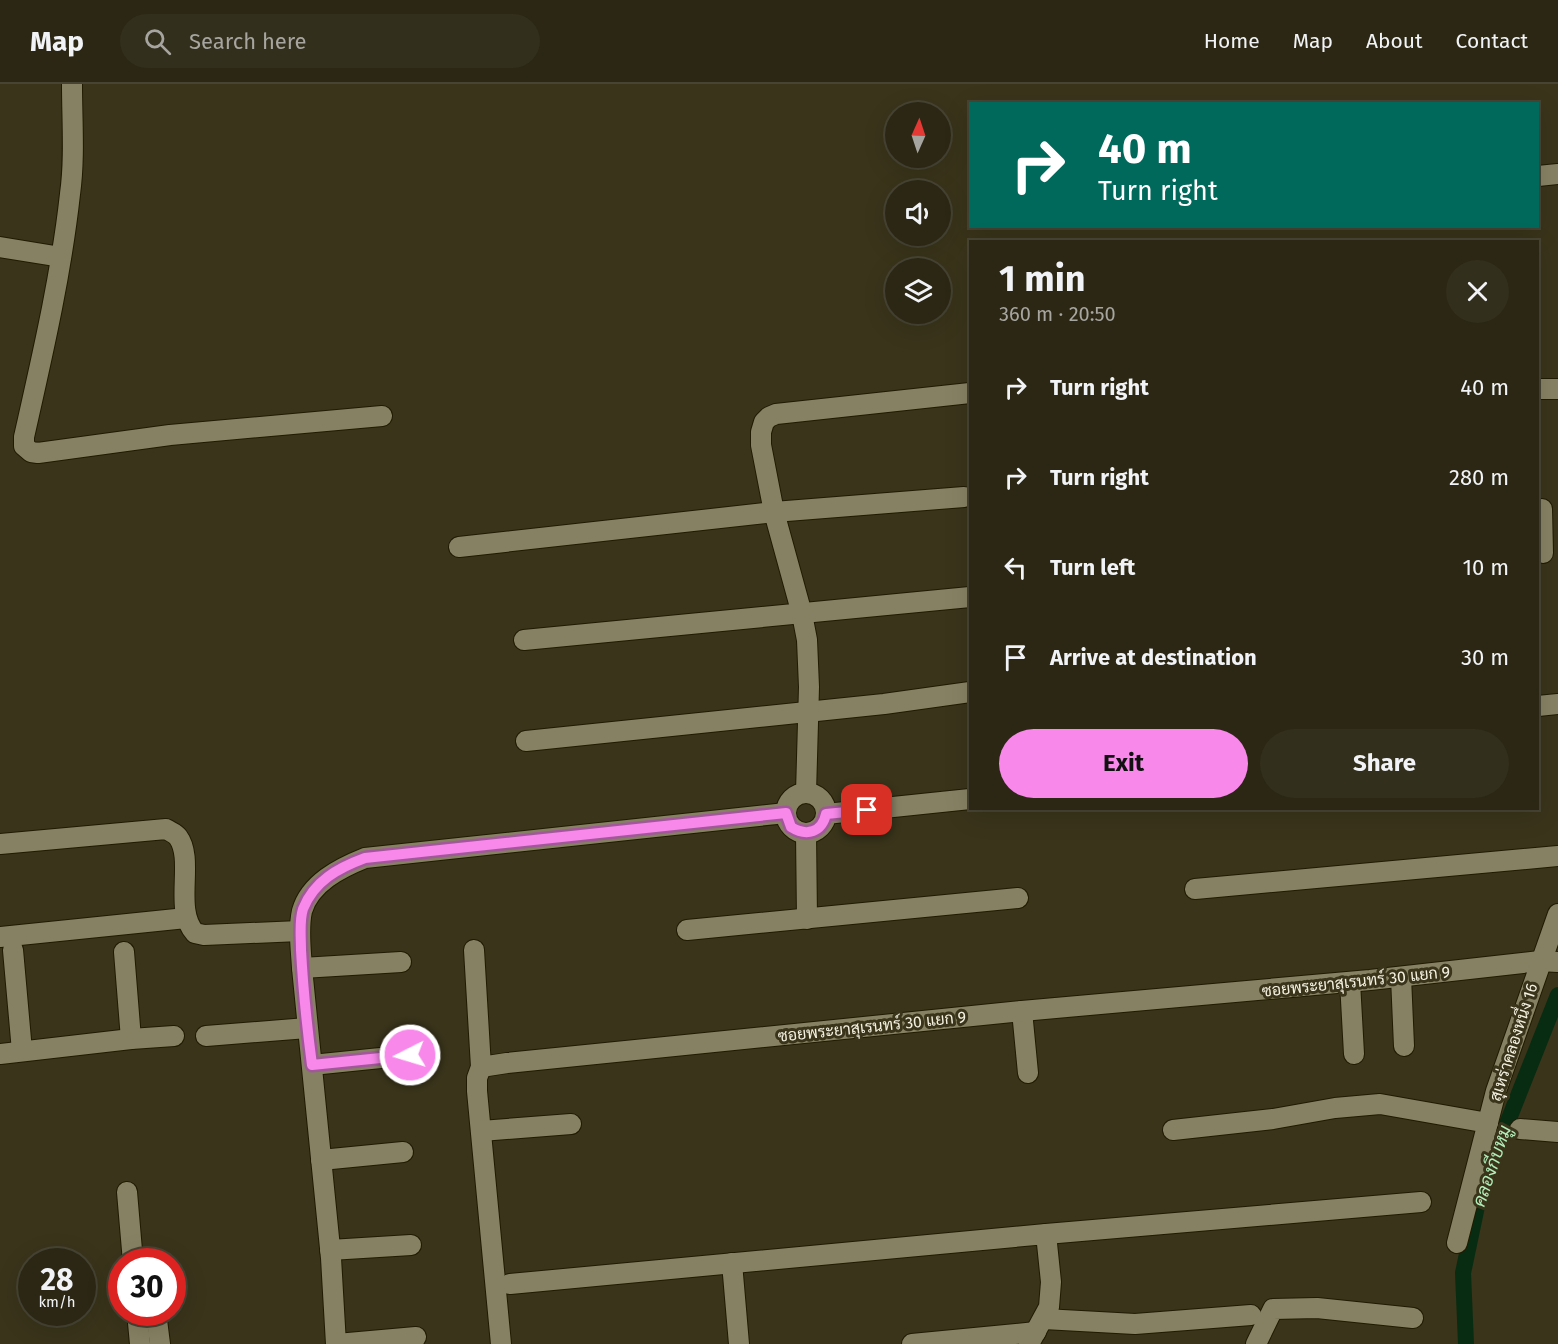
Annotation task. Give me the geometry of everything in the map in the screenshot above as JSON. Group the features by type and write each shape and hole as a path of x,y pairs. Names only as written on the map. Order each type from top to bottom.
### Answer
{"street":[{"path":"72,84 72,169 61,257 24,446 31,452 170,435 382,416"},
{"path":"1539,176 1558,174"},
{"path":"0,247 61,257"},
{"path":"1539,389 1558,389"},
{"path":"806,793 809,687 807,640 774,512 761,445 764,423 776,414 969,393"},
{"path":"459,546 774,512 964,497"},
{"path":"1542,509 1546,553"},
{"path":"524,640 969,597"},
{"path":"526,741 807,712 969,692"},
{"path":"1539,706 1558,704"},
{"path":"806,793 821,799 826,814 820,828 806,833 791,827 786,813 792,799 806,793"},
{"path":"826,814 969,799"},
{"path":"416,1337 337,1344 302,968 300,931 303,910 311,895 340,867 365,858 786,813"},
{"path":"0,844 166,830 177,835 183,846 186,918 195,933 204,935 300,931"},
{"path":"806,833 807,919"},
{"path":"1195,889 1558,856"},
{"path":"687,930 1018,898"},
{"name":"สุเหร่าคลองหนึ่ง 16","path":"1456,1243 1502,1074 1549,961 1558,914"},
{"path":"22,1051 7,943 186,918"},
{"path":"474,950 481,1067 477,1078 501,1344"},
{"path":"124,952 131,1039"},
{"name":"ซอยพระยาสุเรนทร์ 30 แยก 9","path":"481,1067 684,1044 1350,982 1549,961"},
{"path":"302,968 401,962"},
{"path":"1401,977 1404,1046"},
{"path":"1350,982 1354,1054"},
{"path":"1022,1011 1028,1073"},
{"path":"206,1036 307,1028"},
{"path":"0,1054 174,1036"},
{"path":"312,1065 410,1055"},
{"path":"1173,1130 1380,1104 1488,1123"},
{"path":"481,1131 572,1124"},
{"path":"1520,1129 1558,1132"},
{"path":"321,1160 403,1152"},
{"path":"127,1192 132,1248"},
{"path":"510,1284 1421,1202"},
{"path":"1036,1332 1049,1307 1051,1282 1046,1234"},
{"path":"330,1250 411,1245"},
{"path":"732,1263 739,1344"},
{"path":"1256,1344 1273,1309 1317,1308 1413,1318"},
{"path":"912,1344 1251,1315"},
{"path":"138,1326 140,1344"},
{"path":"158,1326 160,1344"}],"waterway":[{"name":"คลองกีบหมู","path":"1466,1344 1463,1273 1480,1192 1558,995"}],"route":[{"path":"410,1055 312,1065 300,931 303,910 311,895 340,867 365,858 786,813 791,827 806,833 820,828 826,814 867,810"}]}
